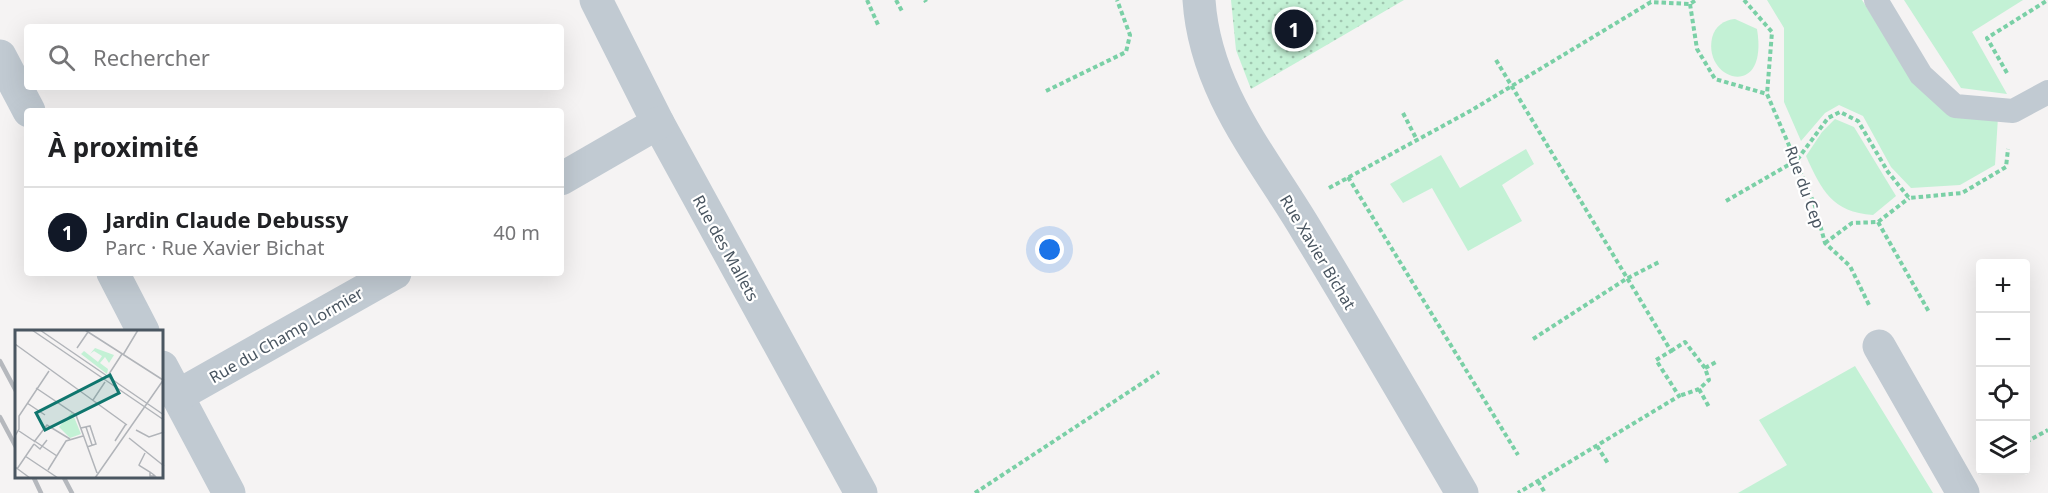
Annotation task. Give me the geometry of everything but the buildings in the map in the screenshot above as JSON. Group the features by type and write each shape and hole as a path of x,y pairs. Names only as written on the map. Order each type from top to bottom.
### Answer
{"street":[{"name":"Rue des Mallets","path":"596,0 658,123 861,493"},
{"name":"Rue Xavier Bichat","path":"1199,0 1208,50 1226,103 1462,493"},
{"path":"0,56 27,108"},
{"path":"564,176 658,123"},
{"path":"115,276 142,330"},
{"name":"Rue du Champ Lormier","path":"177,396 389,276"},
{"path":"1879,346 1963,493"},
{"path":"164,371 229,493"}],"lane":[{"path":"1876,0 1921,75 1955,106 2019,108 2048,92"}],"path":[{"path":"867,0 879,27"},
{"path":"896,0 903,13"},
{"path":"1046,91 1126,52 1130,35 1116,0"},
{"path":"1290,206 1417,140 1510,88 1651,2 1690,4 1696,0"},
{"name":"Rue du Cep","path":"1744,0 1772,32 1767,94 1815,206 1825,243 1850,266 1874,314 1879,346"},
{"path":"1825,243 1852,223 1878,222 1909,198 1962,193 2006,167 2019,108 1988,38 2048,0"},
{"path":"1690,4 1697,49 1715,79 1767,94"},
{"path":"1496,60 1510,88 1671,351"},
{"path":"1726,201 1797,160 1828,118 1840,112 1858,121 1888,172 1909,198"},
{"path":"1403,113 1417,140"},
{"path":"1348,177 1518,455"},
{"path":"1878,222 1929,312"},
{"path":"1533,339 1626,279 1661,261"},
{"path":"1518,493 1679,396 1700,389 1709,380 1705,368 1685,342 1656,360 1679,396"},
{"path":"1705,368 1718,361"},
{"path":"975,493 1159,372"},
{"path":"1700,389 1709,407"},
{"path":"2030,439 2048,430"},
{"path":"1597,446 1609,465"},
{"path":"1538,481 1545,493"}],"green space":[{"path":"1231,0 1404,0 1251,89 1236,50"},
{"path":"1767,0 1862,0 1911,76 1998,117 1995,165 1960,185 1911,188 1891,167 1863,116 1839,105 1825,113 1801,141 1784,102 1784,28"},
{"path":"1904,0 2023,0 1972,32 2007,94 1961,88"},
{"path":"1735,19 1757,29 1758,52 1754,67 1746,75 1736,77 1725,73 1717,65 1712,53 1712,38 1715,30 1724,22"},
{"path":"1835,119 1854,127 1896,196 1873,215 1847,209 1830,198 1817,180 1806,156 1822,132"},
{"path":"1526,149 1534,164 1502,185 1522,221 1468,251 1432,188 1403,203 1390,184 1441,155 1460,188"},
{"path":"1855,366 1933,493 1738,493 1787,465 1759,420"}],"railway":[{"path":"0,361 15,389"},
{"path":"0,417 15,445"},
{"path":"34,478 41,493"},
{"path":"64,478 72,493"}],"place":[{"name":"Jardin Claude Debussy","path":"1294,29"}]}
